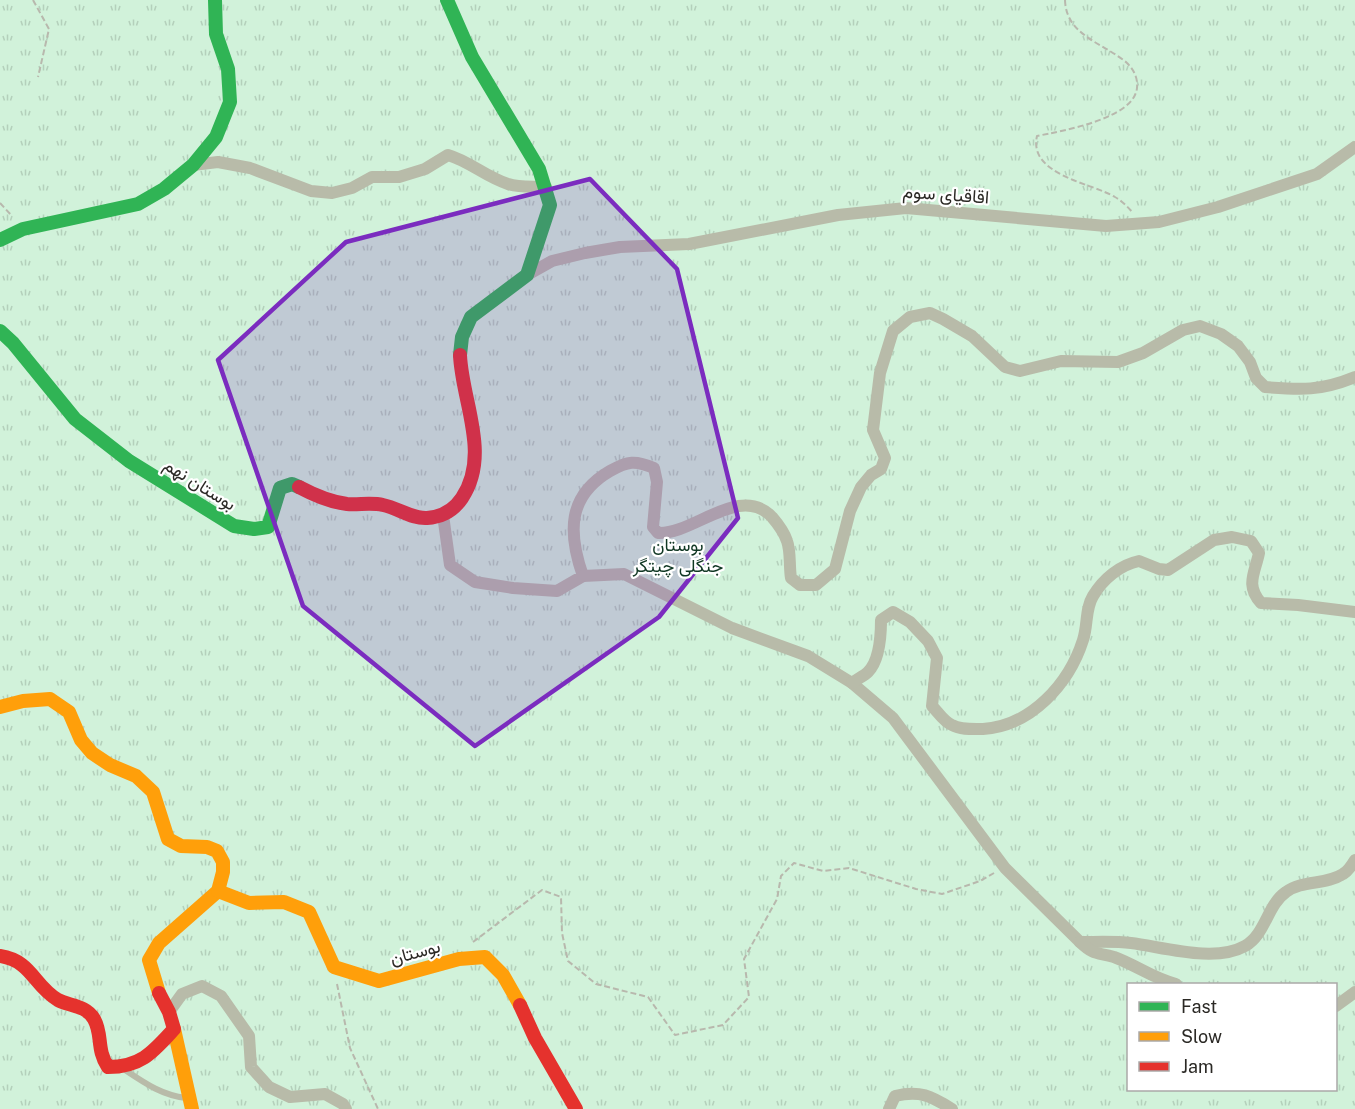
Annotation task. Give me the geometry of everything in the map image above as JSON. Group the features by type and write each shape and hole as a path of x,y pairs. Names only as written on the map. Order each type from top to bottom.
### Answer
{"street":[{"path":"0,240 23,229 138,204 164,189 193,165 216,137 230,102 228,69 216,34 215,0"},
{"path":"447,0 472,57 538,169 546,187 550,205 527,275 519,284 467,321 462,339 462,378 475,445 473,470 466,492 457,506 443,515 450,565 475,582 513,588 557,591 583,576 624,574 732,628 808,656 852,683 893,718 1005,867 1080,942 1093,953 1114,957 1160,980 1172,983"},
{"name":"اقاقیای سوم","path":"527,275 552,261 585,253 620,247 689,244 838,215 906,208 1106,226 1159,222 1275,190 1317,174 1355,147"},
{"path":"193,165 218,162 250,168 311,191 332,193 352,188 372,177 399,177 425,169 448,155 461,159 509,185 546,187"},
{"path":"583,576 575,552 573,525 578,501 592,483 609,472 627,462 640,462 654,468 657,482 653,527 658,533 668,534 741,505 755,507 768,513 780,526 788,542 791,578 800,585 816,585 826,578 835,569 850,511 861,488 871,475 881,469 885,458 873,430 880,373 893,331 910,317 930,313 943,319 972,336 1005,367 1020,371 1061,361 1118,362 1143,353 1183,330 1200,326 1221,334 1238,346 1250,362 1256,378 1265,387 1314,389 1333,386 1355,377"},
{"name":"بوستان نهم","path":"0,331 13,343 75,420 129,461 234,526 254,529 268,527 280,488 292,484 326,499 345,504 380,504 404,514 427,518 443,515"},
{"path":"852,683 869,671 877,655 881,620 892,612 910,622 928,640 937,658 932,706 950,725 968,729 994,728 1019,720 1057,689 1067,674 1083,640 1088,605 1094,593 1118,569 1139,561 1168,570 1214,540 1232,537 1251,541 1259,553 1251,580 1254,595 1261,603 1355,612"},
{"path":"0,707 23,701 50,699 69,712 81,740 92,753 110,765 136,776 153,792 168,839 180,846 217,851 223,862 218,891 159,943 149,960 156,988 169,1012 174,1029 191,1104"},
{"path":"1080,942 1130,942 1207,953 1227,952 1245,946 1258,935 1276,903 1286,892 1298,886 1320,882 1345,873 1355,860"},
{"path":"218,891 249,903 284,902 309,912 334,967"},
{"path":"0,956 21,961 56,999 86,1010 93,1017 97,1028 100,1057 108,1067 123,1068 148,1058 174,1029"},
{"name":"بوستان","path":"334,967 379,981 459,959 485,957 503,975 576,1109"},
{"path":"169,1012 182,994 202,986 221,996 249,1036 251,1067 269,1087 290,1097 325,1094 343,1104 346,1109"},
{"path":"1337,1005 1355,992"},
{"path":"889,1109 895,1095 911,1092 933,1097 952,1109"}],"lane":[{"path":"123,1068 153,1089 191,1104"}],"path":[{"path":"33,0 49,28 38,77"},
{"path":"1065,0 1070,20 1079,32 1117,55 1135,72 1136,93 1129,103 1105,117 1087,124 1037,136 1035,144 1041,157 1052,171 1116,198 1144,223"},
{"path":"0,203 23,229"},
{"path":"472,942 542,890 561,897 562,933 568,961 596,984 648,997 675,1035 723,1025 749,997 744,959 777,899 781,876 794,863 823,871 849,868 916,889 942,894 981,881 1005,867"},
{"path":"334,967 350,1048 378,1109"}],"highlighted area":[{"path":"590,179 677,269 738,518 659,617 475,746 303,606 218,360 346,242"}],"green space":[{"name":"بوستان جنگلی چیتگر","path":"0,0 1355,0 1355,1109 0,1109"}],"traffic: fast":[{"path":"0,240 23,229 138,204 164,189 193,165 216,137 230,102 228,69 216,34 215,0"},
{"path":"447,0 472,57 539,169 550,205 527,275 471,317 462,337 460,355"},
{"path":"0,331 13,343 75,419 129,461 234,526 254,529 268,527 280,488 292,484 299,487"}],"traffic: slow":[{"path":"0,707 23,701 50,699 69,712 81,740 92,753 110,765 136,776 153,792 168,839 181,846 207,847 217,851 223,862 218,891 159,943 149,960 159,993"},
{"path":"218,891 249,903 284,902 309,912 334,967 379,981 459,959 485,957 503,975 520,1005"},
{"path":"174,1029 192,1109"}],"traffic: jam":[{"path":"299,487 334,502 379,504 421,518 438,516 451,509 462,498 470,481 474,464 473,428 460,355"},
{"path":"0,956 11,959 26,968 58,1000 82,1008 91,1014 97,1025 102,1054 108,1067 129,1064 146,1057 174,1029 169,1012 159,993"},
{"path":"520,1005 535,1038 576,1109"}]}
